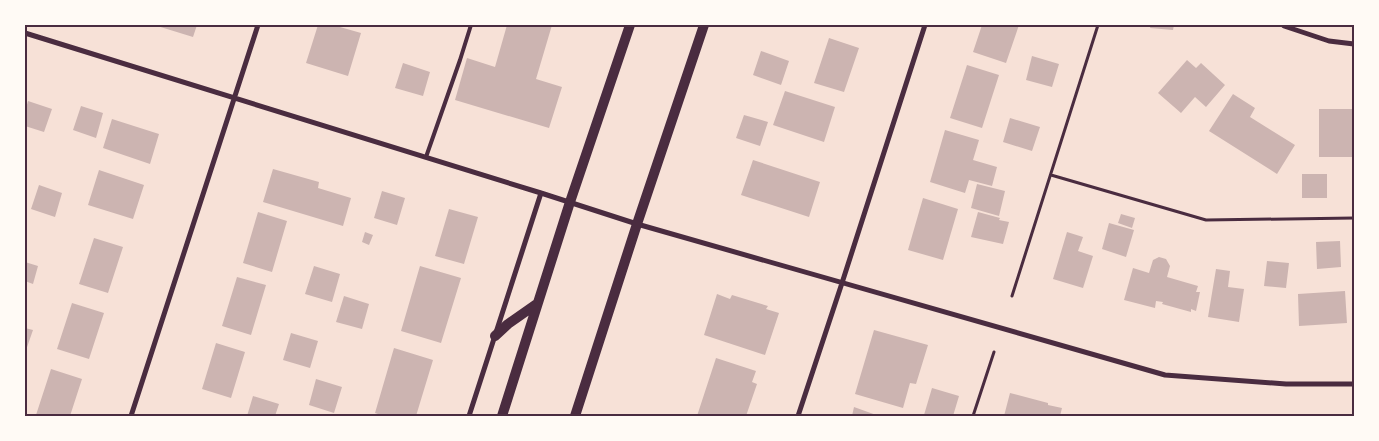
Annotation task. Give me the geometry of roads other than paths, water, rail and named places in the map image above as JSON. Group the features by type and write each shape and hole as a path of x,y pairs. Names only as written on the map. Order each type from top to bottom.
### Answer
{"main road":[{"path":"502,416 570,202 630,25"},
{"path":"575,416 704,25"},
{"path":"494,336 538,303"}],"street":[{"path":"131,416 258,25"},
{"path":"798,416 925,25"},
{"path":"1284,26 1329,41 1354,44"},
{"path":"25,33 637,224 1165,375 1286,384 1354,384"},
{"path":"469,416 541,193"}],"lane":[{"path":"426,157 471,25"}]}
